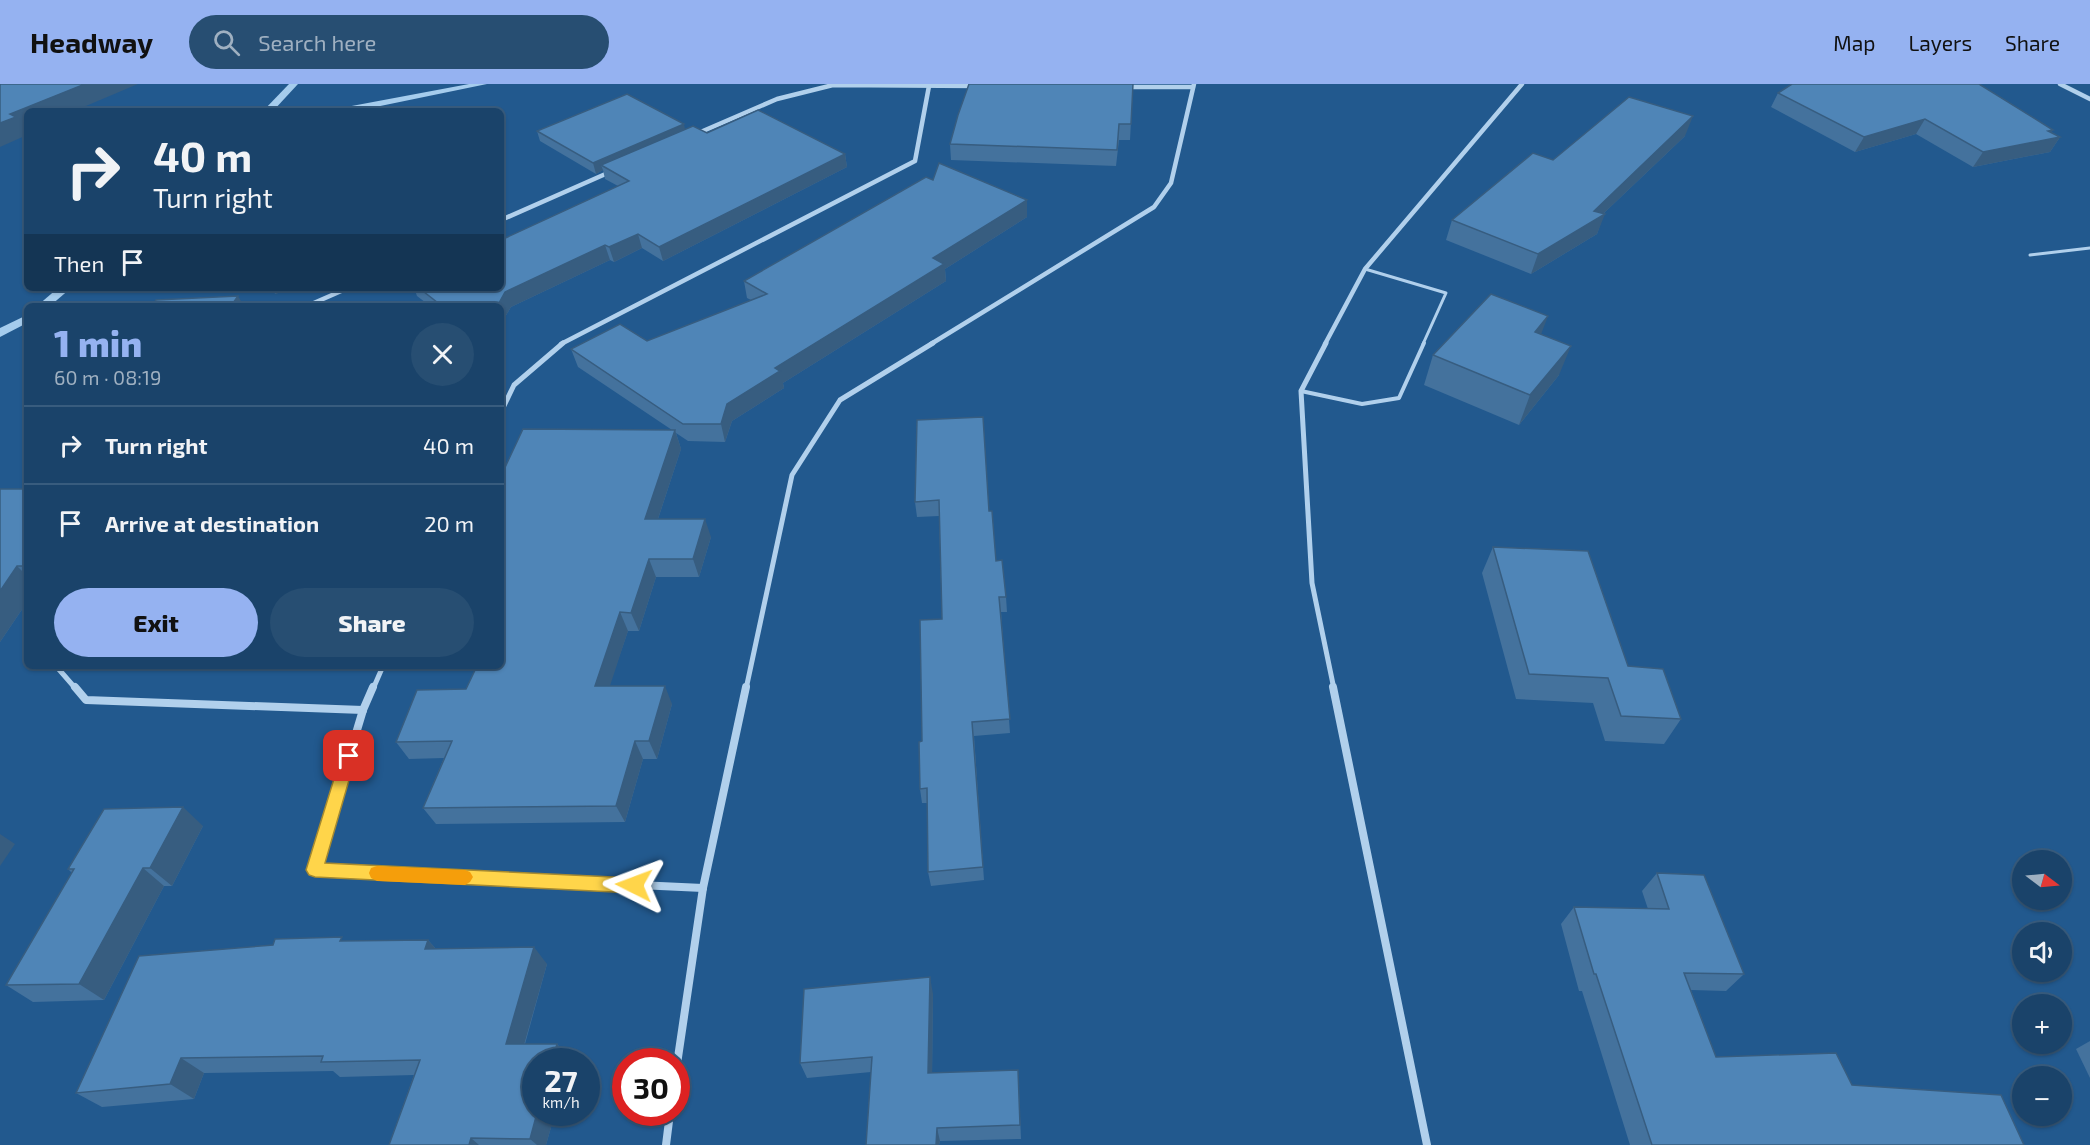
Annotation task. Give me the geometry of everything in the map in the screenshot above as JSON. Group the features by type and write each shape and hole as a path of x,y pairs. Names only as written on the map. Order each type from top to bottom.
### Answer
{"street":[{"path":"1427,1145 1312,583 1301,391 1365,269 1521,84"},
{"path":"2060,84 2090,99"},
{"path":"692,136 777,99 833,85 989,86"},
{"path":"504,406 514,385 563,343 915,161 929,86"},
{"path":"679,1048 703,888 792,475 840,400 1154,207 1170,183 1193,86 1121,87"},
{"path":"504,219 618,169"},
{"path":"314,303 341,291"},
{"path":"59,669 86,700 363,710"},
{"path":"382,669 363,710 315,870 703,888"},
{"path":"666,1145 668,1126"}],"lane":[{"path":"2030,255 2090,248"},
{"path":"1301,391 1362,404 1399,398 1446,293 1365,269"}],"building":[{"path":"0,84 85,84 10,114 16,117 0,123"},
{"path":"969,84 1133,84 1131,124 1119,124 1117,150 950,144"},
{"path":"1792,84 1979,84 2053,130 2048,131 2060,137 1983,152 1925,119 1864,137 1778,93"},
{"path":"627,94 684,124 593,163 537,131"},
{"path":"1629,97 1693,116 1594,211 1605,214 1538,254 1452,220 1533,153 1553,160"},
{"path":"758,110 845,154 659,247 638,234 609,247 605,245 505,292 499,303 438,303 423,291 504,291 504,239 629,181 601,165 693,126 707,133"},
{"path":"939,163 1027,200 933,258 944,264 775,368 780,371 727,404 721,424 683,424 571,349 620,324 647,341 767,294 744,281 926,177 933,180"},
{"path":"1491,294 1548,316 1535,332 1571,346 1530,395 1433,355"},
{"path":"238,296 233,303 154,303 156,300"},
{"path":"983,417 989,511 992,511 996,561 1002,560 1006,597 999,597 1010,719 972,722 983,867 928,872 927,788 920,789 919,742 922,741 920,620 942,619 939,500 915,502 917,420"},
{"path":"523,429 675,430 645,519 705,519 693,559 649,559 631,613 620,612 595,686 665,686 649,741 635,741 616,806 423,808 452,741 396,742 417,690 466,689 476,669 504,669 504,470"},
{"path":"0,489 24,489 24,566 17,566 0,591"},
{"path":"1493,547 1588,551 1628,666 1663,669 1681,719 1621,716 1608,678 1529,674"},
{"path":"183,807 150,868 143,868 79,984 6,985 74,869 68,869 104,809"},
{"path":"1657,873 1704,875 1744,974 1684,973 1716,1057 1836,1053 1852,1085 2001,1095 2012,1119 2012,1126 2015,1126 2024,1145 1652,1145 1596,974 1594,974 1574,907 1669,909"},
{"path":"342,937 340,941 428,940 425,949 534,947 506,1044 557,1044 556,1048 522,1048 522,1126 534,1126 530,1139 471,1138 469,1145 389,1145 420,1060 321,1062 323,1056 181,1058 170,1084 76,1093 139,956 273,945 275,939"},
{"path":"930,977 928,1073 1018,1070 1020,1125 937,1128 936,1145 866,1145 872,1057 800,1063 804,989"}],"waterway":[{"path":"271,108 294,84"},
{"path":"357,108 483,84"},
{"path":"47,303 61,291"},
{"path":"0,333 24,320"}],"slow traffic":[{"path":"377,873 465,877"}],"route":[{"path":"349,756 315,870 634,885"}]}
